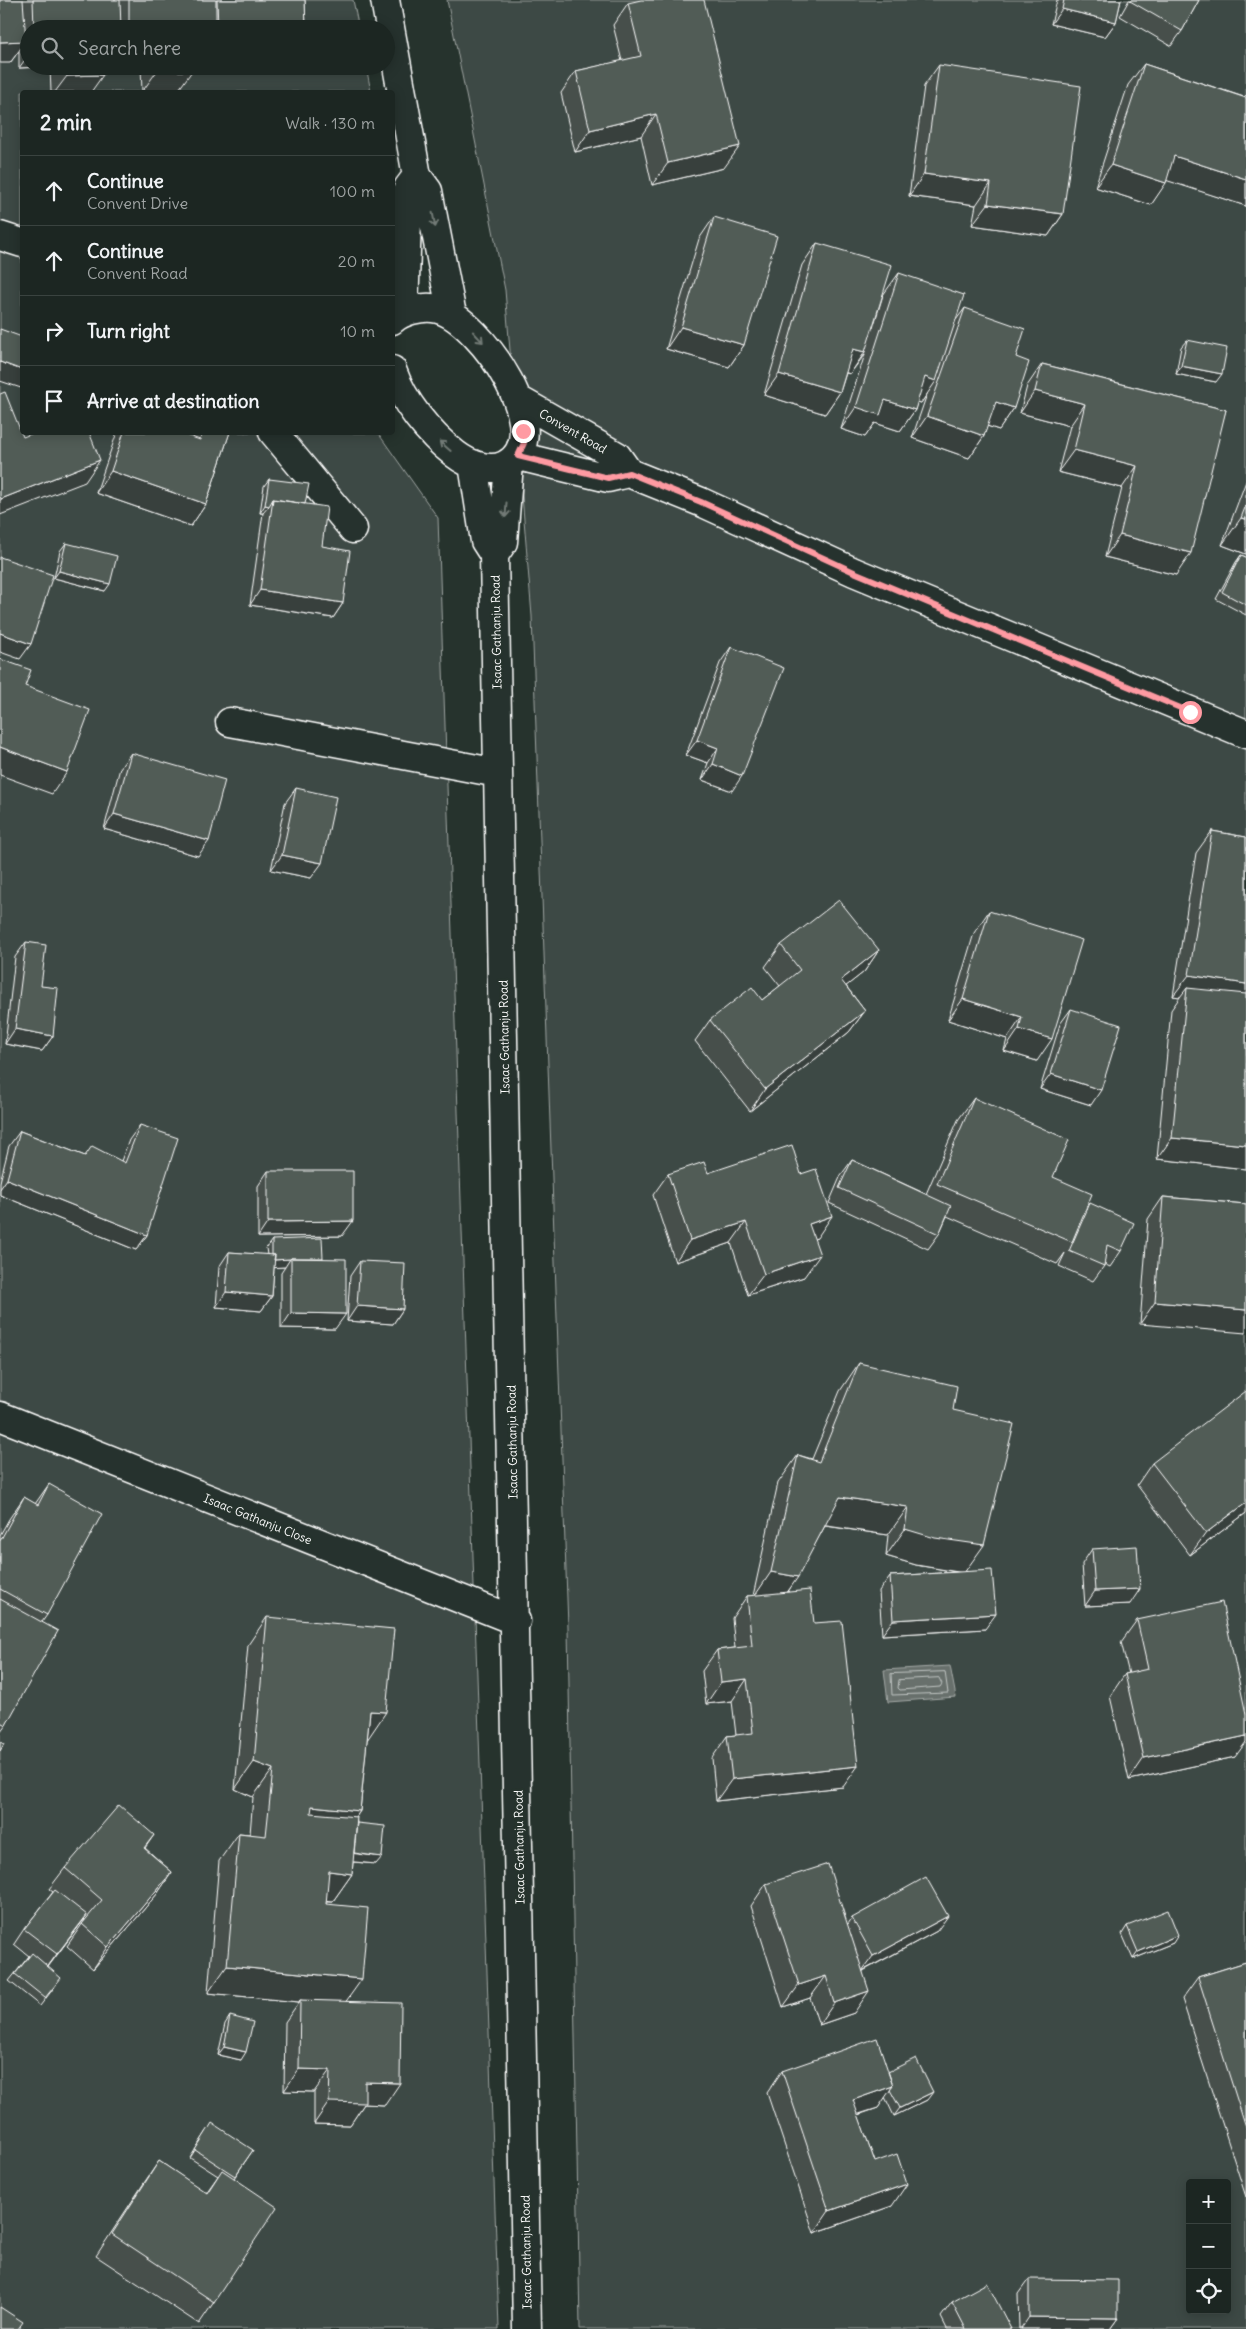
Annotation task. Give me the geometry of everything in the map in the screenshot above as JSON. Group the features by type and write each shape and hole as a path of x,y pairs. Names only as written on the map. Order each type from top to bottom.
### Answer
{"street":[{"path":"385,0 389,20"},
{"path":"395,53 418,176 428,191 452,315"},
{"path":"395,376 403,394 441,444 473,464 488,468 499,468 513,459 524,443 517,399 509,382 488,349 452,315 438,309 421,308 396,318 408,188 418,176"},
{"path":"0,236 20,242"},
{"name":"Convent Road","path":"517,399 617,456 629,473"},
{"path":"275,435 315,480 353,529"},
{"path":"513,459 608,478 629,473 701,502 854,572 1246,734"},
{"path":"473,464 484,541 494,555 503,542 513,459"},
{"name":"Isaac Gathanju Road","path":"494,555 516,1621 528,2329"},
{"path":"230,722 498,773"},
{"name":"Isaac Gathanju Close","path":"0,1416 516,1621"}],"shaded area":[{"path":"0,0 353,0 357,20 20,20 20,75 368,75 371,90 20,90 20,435 379,435 438,518 499,2329 0,2329"},
{"path":"447,0 1246,0 1246,2329 580,2329 568,1627 532,616 505,290"}],"water":[{"path":"950,1666 956,1697 888,1702 884,1670"}],"building":[{"path":"0,0 23,0 24,20 20,20 20,41 0,42"},
{"path":"33,0 120,0 121,20 34,20"},
{"path":"129,0 216,0 216,20 129,20"},
{"path":"217,0 305,0 306,20 218,20"},
{"path":"641,0 704,0 740,146 668,163 656,114 590,130 576,71 641,56 628,3"},
{"path":"1064,0 1121,0 1116,22 1062,9"},
{"path":"1131,0 1199,0 1182,31"},
{"path":"1144,64 1246,98 1246,179 1174,156 1166,183 1111,165"},
{"path":"939,65 1081,86 1063,214 988,204 991,183 924,174"},
{"path":"67,75 103,75 67,76"},
{"path":"714,217 777,236 744,345 681,327"},
{"path":"817,243 892,265 865,352 853,349 840,392 779,374"},
{"path":"899,273 964,295 936,381 925,377 915,410 885,400 880,415 856,407"},
{"path":"965,308 1025,329 1016,357 1029,362 1014,408 996,402 984,436 927,416"},
{"path":"0,329 20,336 20,369 0,362"},
{"path":"1187,340 1227,348 1222,374 1181,366"},
{"path":"1042,364 1226,410 1191,553 1120,535 1137,466 1074,450 1085,404 1035,391"},
{"path":"5,392 20,430 20,435 23,437 28,435 90,435 100,460 1,499 0,394"},
{"path":"123,435 186,435 200,440 201,435 229,435 206,504 111,471"},
{"path":"269,479 309,484 305,504 273,499 269,506 265,505"},
{"path":"273,499 327,507 322,546 350,551 343,603 260,590"},
{"path":"1246,505 1246,519 1241,518"},
{"path":"66,543 117,556 110,584 59,571"},
{"path":"1241,555 1246,557 1246,605 1222,592"},
{"path":"0,557 53,575 31,644 0,633"},
{"path":"731,647 784,668 742,776 713,764 718,748 697,740"},
{"path":"0,659 31,670 25,686 90,710 67,772 0,747"},
{"path":"131,753 225,780 209,841 114,814"},
{"path":"296,788 336,797 322,863 282,855"},
{"path":"1212,831 1246,837 1246,984 1189,975"},
{"path":"839,900 879,950 841,980 865,1011 765,1089 710,1020 752,987 762,1000 800,970 781,945"},
{"path":"989,911 1082,940 1052,1039 1019,1029 1022,1017 963,999"},
{"path":"26,942 46,945 41,986 58,988 53,1036 15,1029"},
{"path":"1187,988 1246,994 1246,1145 1172,1138"},
{"path":"1071,1009 1121,1025 1101,1090 1051,1074"},
{"path":"974,1098 1069,1140 1053,1177 1092,1194 1072,1242 937,1184"},
{"path":"140,1125 178,1138 147,1235 7,1179 20,1131 85,1156 92,1146 125,1163"},
{"path":"792,1145 801,1174 816,1169 832,1216 809,1224 820,1255 764,1274 746,1222 690,1240 668,1174 704,1162 708,1173"},
{"path":"852,1160 951,1206 939,1234 839,1188"},
{"path":"268,1171 353,1171 353,1221 268,1222"},
{"path":"1163,1197 1246,1204 1246,1310 1155,1302"},
{"path":"1090,1203 1134,1223 1121,1251 1107,1245 1104,1266 1069,1251"},
{"path":"322,1238 323,1258 274,1260 275,1255 272,1255 272,1240"},
{"path":"229,1252 275,1255 272,1296 226,1292"},
{"path":"291,1258 346,1259 346,1314 291,1313"},
{"path":"360,1261 405,1263 403,1309 357,1306"},
{"path":"859,1363 957,1386 953,1410 1014,1424 984,1545 935,1538 905,1529 908,1507 840,1497 798,1577 771,1572 798,1455 819,1462"},
{"path":"1246,1391 1246,1503 1206,1533 1152,1463"},
{"path":"49,1484 102,1514 47,1615 0,1589 0,1541 24,1497 38,1505"},
{"path":"1137,1546 1140,1589 1095,1591 1092,1549"},
{"path":"992,1570 996,1614 893,1620 890,1576"},
{"path":"810,1590 814,1623 842,1621 858,1766 732,1779 727,1736 753,1733 747,1679 721,1682 717,1650 752,1646 747,1596"},
{"path":"0,1599 58,1631 6,1725 0,1722"},
{"path":"1222,1602 1246,1714 1246,1736 1144,1758 1125,1674 1148,1669 1137,1620"},
{"path":"267,1617 394,1629 386,1712 370,1711 360,1811 312,1806 311,1813 357,1817 352,1874 329,1871 326,1904 368,1908 362,1979 227,1966 239,1833 266,1836 273,1769 254,1762"},
{"path":"0,1742 4,1744 0,1751"},
{"path":"119,1805 154,1835 144,1848 172,1872 108,1947 82,1924 102,1900 65,1868"},
{"path":"357,1823 385,1826 382,1857 354,1853"},
{"path":"828,1864 869,1991 834,2003 826,1976 799,1985 766,1884"},
{"path":"926,1877 948,1916 873,1956 852,1918"},
{"path":"55,1890 87,1915 57,1954 24,1929"},
{"path":"1168,1910 1178,1935 1138,1952 1127,1926"},
{"path":"32,1953 61,1978 45,1998 15,1974"},
{"path":"1246,1962 1246,2128 1198,1977"},
{"path":"300,2000 401,2003 400,2083 365,2082 365,2103 329,2102 330,2070 299,2069"},
{"path":"230,2016 253,2022 246,2052 224,2047"},
{"path":"877,2038 893,2086 853,2100 875,2162 897,2154 907,2184 829,2211 782,2071"},
{"path":"916,2058 933,2092 900,2108 890,2090 893,2086 888,2072"},
{"path":"212,2123 253,2150 235,2176 195,2150"},
{"path":"159,2161 207,2193 222,2170 277,2207 214,2302 112,2234"},
{"path":"1029,2279 1118,2280 1118,2318 1029,2317"},
{"path":"987,2283 1011,2329 966,2329 952,2302"},
{"path":"0,2307 23,2322 18,2329 0,2329"}],"route":[{"path":"523,431 524,443 518,456 608,478 629,473 701,502 854,572 1190,712"}]}
